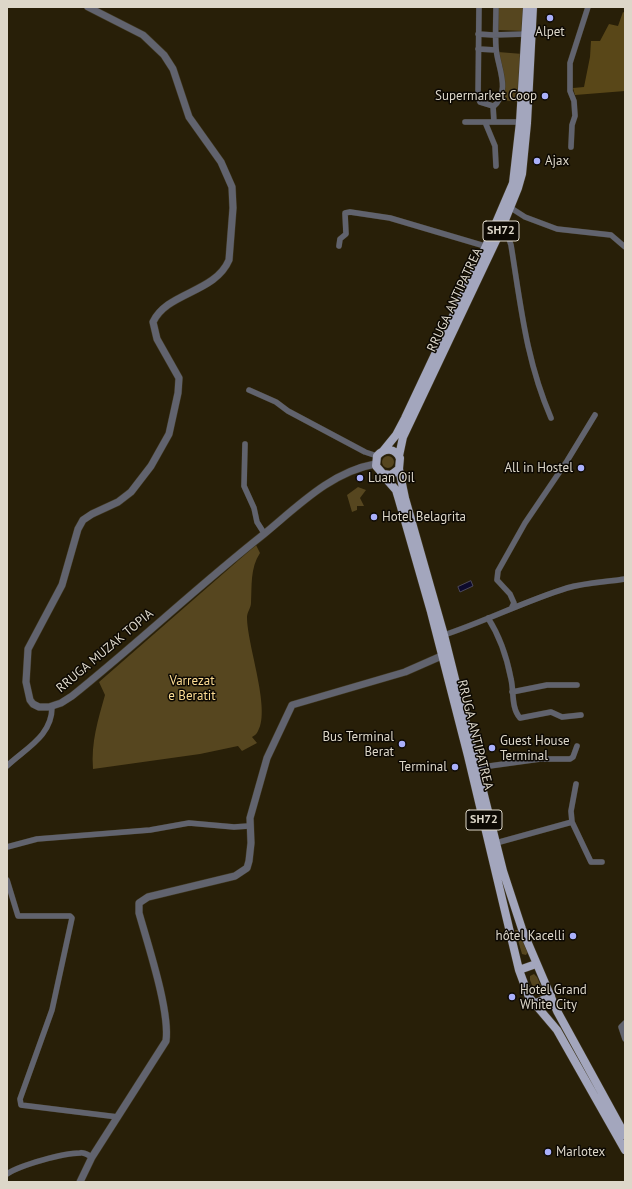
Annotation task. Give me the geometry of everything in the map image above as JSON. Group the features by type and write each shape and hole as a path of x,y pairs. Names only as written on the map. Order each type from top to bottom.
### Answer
{"main road":[{"name":"RRUGA ANTIPATREA","path":"527,7 520,122 513,183 489,248 403,437 399,456 401,461 399,469 419,562 445,655 500,872 520,970 529,997 534,1004 545,1013 557,1030 625,1150"},
{"name":"RRUGA ANTIPATREA","path":"445,655 444,635 396,490 380,472 378,457 396,435 489,248 501,230 511,208 522,174 531,64 533,7"},
{"path":"378,457 394,451 399,456"},
{"path":"380,472 391,475 399,469"},
{"name":"RRUGA ANTIPATREA","path":"474,768 496,844 500,872 536,964 559,1016 625,1135"},
{"path":"520,970 536,964"},
{"path":"534,1004 551,996"}],"street":[{"name":"RRUGA MUZAK TOPIA","path":"88,7 143,35 164,55 173,69 178,80 189,117 221,162 232,187 233,208 229,260 226,268 220,275 171,303 158,314 153,322 157,339 179,378 178,393 169,434 151,466 131,492 118,502 92,514 83,520 78,529 62,585 30,644 26,682 30,700 39,707 52,706 62,703 92,680 233,558 310,494 378,457"},
{"path":"478,7 478,100 482,104 494,107"},
{"path":"494,122 494,107 501,97 502,70 496,50 496,7"},
{"path":"571,147 572,125 575,116 574,101 570,91 570,63 588,7"},
{"path":"478,34 526,34"},
{"path":"478,49 496,50"},
{"path":"465,122 520,122"},
{"path":"485,122 495,146 496,166"},
{"path":"511,208 530,220 557,229 611,235 625,247"},
{"path":"339,246 340,239 346,234 345,213 350,212 390,218 489,248"},
{"path":"501,230 508,236 511,245 521,319 528,354 540,392 551,418"},
{"path":"249,390 276,402 292,413 365,452 378,457"},
{"path":"512,607 514,603 510,594 497,580 498,571 525,524 567,461 595,415"},
{"path":"245,444 244,486 254,508 257,522 264,533"},
{"path":"444,635 512,607 520,606 568,588 625,579"},
{"path":"488,618 497,635 508,666 515,708 520,718 550,712 562,717 581,715"},
{"path":"80,1182 92,1157 166,1041 167,1034 161,998 139,913 139,903 148,897 235,876 246,868 251,852 249,826 250,818 267,758 292,705 405,672 445,655"},
{"path":"512,692 547,685 578,685"},
{"path":"7,766 38,741 49,726 52,706"},
{"path":"474,768 540,759 570,759 573,757 577,746"},
{"path":"576,784 571,812 572,822 591,862 602,862"},
{"path":"496,844 572,822"},
{"path":"7,847 37,839 150,830 189,823 234,827 249,826"},
{"path":"7,880 18,916 70,916 72,918 52,1010 29,1071 20,1099 21,1105 118,1117"},
{"path":"625,1023 621,1027 625,1039"},
{"path":"7,1174 45,1160 81,1152 92,1157"}],"green space":[{"path":"497,7 524,7 523,31 497,30"},
{"path":"498,52 523,54 521,102 502,100 503,69"},
{"path":"386,456 390,456 394,462 390,468 386,468 382,464 382,460"},
{"path":"358,487 366,490 360,498 364,506 357,506 357,510 352,512 347,495"},
{"name":"Varrezat e Beratit","path":"256,545 260,553 253,571 251,605 247,617 262,708 261,721 258,731 252,737 257,743 242,751 238,746 200,754 93,769 94,740 105,695 99,682"},
{"path":"515,930 518,930 528,952 526,955 522,954"},
{"path":"534,974 537,977 543,991 541,996 536,995 530,980 530,976"}],"shaded area":[{"path":"623,12 625,13 625,91 575,95 573,88 584,87 590,57 591,41 600,41 609,24 618,26"},
{"path":"471,581 473,586 460,592 458,587"}],"place":[{"name":"Alpet","path":"550,18"},
{"name":"Supermarket Coop","path":"545,96"},
{"name":"Ajax","path":"537,161"},
{"name":"All in Hostel","path":"581,468"},
{"name":"Luan Oil","path":"360,478"},
{"name":"Hotel Belagrita","path":"374,517"},
{"name":"Bus Terminal Berat","path":"402,744"},
{"name":"Guest House Terminal","path":"492,748"},
{"name":"Terminal","path":"455,767"},
{"name":"hôtel Kacelli","path":"573,936"},
{"name":"Hotel Grand White City","path":"512,997"},
{"name":"Marlotex","path":"548,1152"}]}
